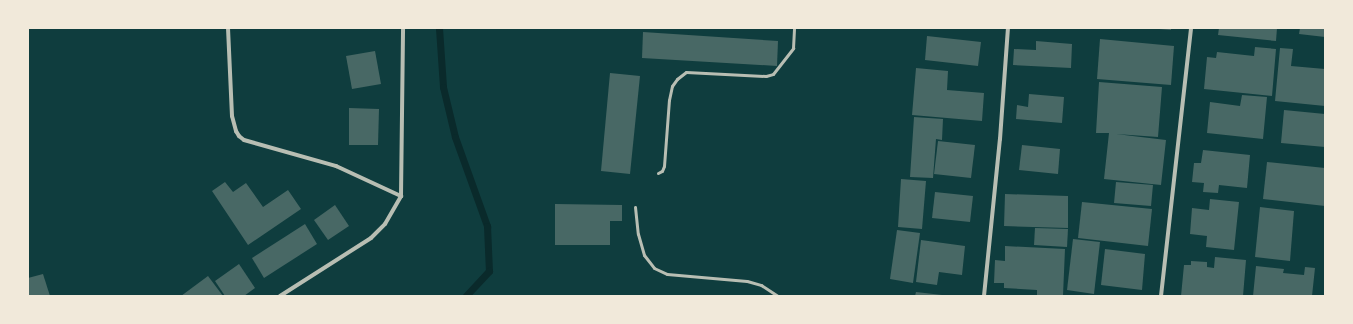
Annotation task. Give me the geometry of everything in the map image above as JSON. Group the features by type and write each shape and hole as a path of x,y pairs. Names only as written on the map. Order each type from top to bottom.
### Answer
{"street":[{"path":"228,28 232,116 239,136 244,140 336,166 401,196"},
{"path":"280,296 372,238 385,224 401,196 403,28"},
{"path":"984,296 1000,138 1008,28"},
{"path":"1161,296 1191,28"}],"lane":[{"path":"658,173 664,166 669,100 672,86 677,79 686,72 766,76 773,74 793,48 794,28"},
{"path":"635,207 638,234 644,255 654,268 666,274 747,281 761,285 778,296"}],"building":[{"path":"1171,28 1171,30 1159,29"},
{"path":"1219,28 1277,28 1276,41 1218,35"},
{"path":"1300,28 1325,28 1325,37 1299,34"},
{"path":"643,32 778,41 777,66 642,58"},
{"path":"927,36 981,42 978,66 925,60"},
{"path":"1100,39 1174,46 1171,85 1097,79"},
{"path":"1036,41 1072,44 1071,68 1013,65 1014,49 1036,50"},
{"path":"1255,47 1276,49 1272,96 1204,89 1207,57 1216,58 1217,52 1254,56"},
{"path":"1280,48 1293,49 1291,66 1325,69 1325,106 1275,101"},
{"path":"375,51 381,84 352,89 346,56"},
{"path":"916,68 948,71 947,90 984,93 982,121 912,115"},
{"path":"610,73 640,76 630,174 601,171"},
{"path":"1099,82 1162,87 1158,137 1116,134 1166,140 1161,185 1104,179 1109,133 1096,133"},
{"path":"1029,94 1064,97 1062,123 1016,119 1017,105 1028,107"},
{"path":"1242,95 1267,97 1263,139 1207,133 1210,102 1240,106"},
{"path":"349,108 379,109 378,145 349,145"},
{"path":"1284,110 1325,114 1325,147 1281,143"},
{"path":"914,117 943,119 942,140 936,139 933,178 910,177"},
{"path":"938,141 975,145 971,178 934,174"},
{"path":"1022,145 1060,149 1058,174 1019,170"},
{"path":"1203,150 1250,155 1247,188 1219,185 1218,193 1203,192 1204,183 1192,182 1194,163 1201,163"},
{"path":"1267,162 1325,168 1325,206 1263,199"},
{"path":"901,179 926,181 922,229 898,227"},
{"path":"225,182 233,192 246,183 263,207 288,190 301,209 248,245 212,191"},
{"path":"1116,182 1153,185 1151,206 1114,203"},
{"path":"935,192 973,196 970,222 932,218"},
{"path":"1005,194 1068,196 1068,228 1004,226"},
{"path":"1210,199 1239,202 1234,250 1206,247 1207,236 1190,234 1192,208 1209,210"},
{"path":"1082,202 1152,209 1148,246 1078,238"},
{"path":"555,204 622,205 622,221 610,221 610,245 555,245"},
{"path":"335,205 349,226 328,240 314,220"},
{"path":"1260,207 1294,211 1290,261 1255,257"},
{"path":"305,224 317,244 264,278 252,258"},
{"path":"1035,228 1068,229 1067,247 1034,245"},
{"path":"897,230 920,233 913,283 890,279"},
{"path":"1073,239 1100,242 1094,294 1067,290"},
{"path":"921,240 965,246 962,275 939,272 937,285 916,282"},
{"path":"1005,246 1065,249 1063,296 1037,295 1037,290 1004,288 1004,283 994,283 995,260 1005,261"},
{"path":"1105,249 1145,254 1142,290 1101,285"},
{"path":"1215,257 1246,260 1243,296 1181,296 1184,265 1191,265 1191,261 1207,262 1207,267 1214,268"},
{"path":"239,264 255,288 244,296 225,296 215,281"},
{"path":"1256,266 1284,269 1283,273 1304,275 1305,267 1315,268 1312,296 1253,296"},
{"path":"43,274 50,296 28,296 28,278"},
{"path":"208,276 223,296 181,296"},
{"path":"916,292 942,295 942,296 915,296"}],"waterway":[{"path":"439,28 443,87 455,137 487,226 489,271 466,296"}]}
